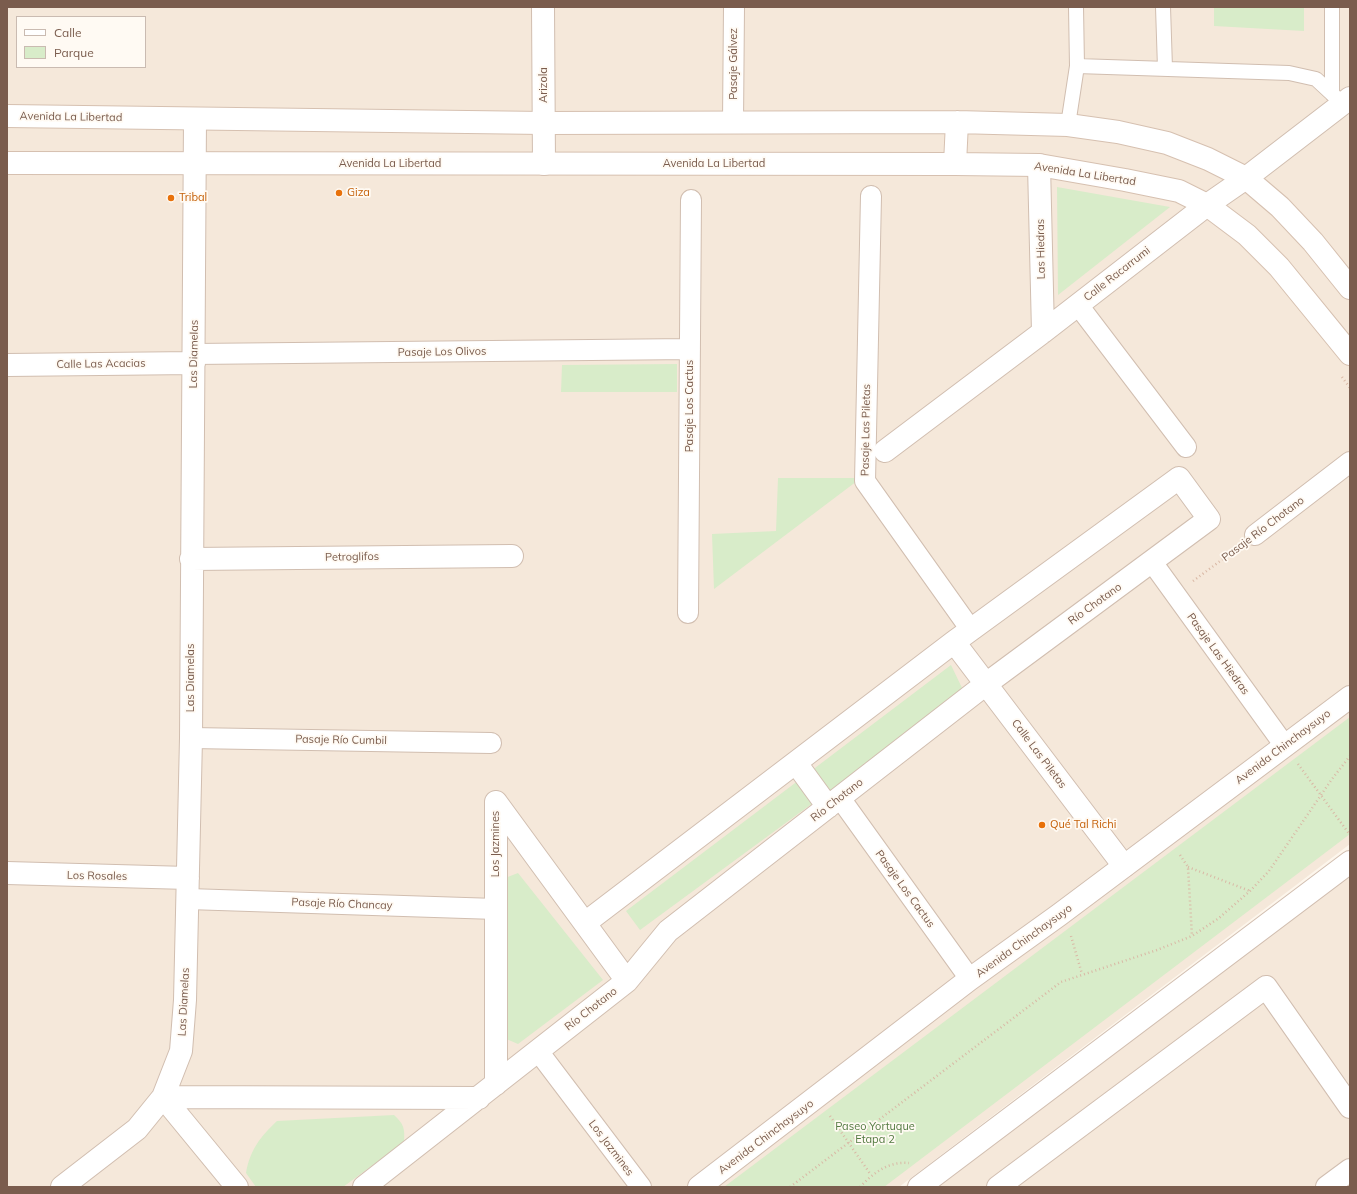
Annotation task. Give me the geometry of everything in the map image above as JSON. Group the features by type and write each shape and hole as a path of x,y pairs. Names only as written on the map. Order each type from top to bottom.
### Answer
{"street":[{"name":"Arizola","path":"544,7 544,164"},
{"name":"Pasaje Gálvez","path":"733,122 734,7"},
{"name":"Calle Racarrumi","path":"885,451 1043,332 1207,205 1246,178 1342,99"},
{"name":"Avenida La Libertad","path":"7,116 544,123 957,122 1068,125 1118,132 1168,143 1208,159 1246,178 1280,207 1313,242 1350,288"},
{"name":"Las Diamelas","path":"62,1187 136,1129 163,1097 181,1051 185,1000 191,738 195,119"},
{"path":"955,164 957,122"},
{"name":"Avenida La Libertad","path":"7,164 955,164 1039,166 1125,180 1179,191 1207,205 1248,235 1280,267 1346,340"},
{"name":"Las Hiedras","path":"1039,166 1043,332"},
{"name":"Pasaje Las Piletas","path":"871,196 865,481 963,636"},
{"name":"Pasaje Los Cactus","path":"688,613 691,200"},
{"path":"1078,305 1186,447"},
{"name":"Pasaje Los Olivos","path":"194,359 690,349"},
{"name":"Calle Las Acacias","path":"7,365 194,359"},
{"name":"Pasaje Río Chotano","path":"1255,535 1350,462"},
{"name":"Río Chotano","path":"364,1187 627,981 668,931 986,684 1209,519 1179,478 963,636 585,923"},
{"name":"Petroglifos","path":"191,559 512,556"},
{"name":"Pasaje Las Hiedras","path":"1152,562 1285,746"},
{"name":"Calle Las Piletas","path":"963,636 986,684 1124,866"},
{"name":"Avenida Chinchaysuyo","path":"699,1187 970,979 1059,915 1350,697"},
{"name":"Pasaje Río Cumbil","path":"191,738 491,743"},
{"path":"796,763 834,802"},
{"name":"Los Jazmines","path":"496,1084 496,802 627,981"},
{"name":"Pasaje Los Cactus","path":"834,802 970,979"},
{"path":"919,1187 1350,862"},
{"name":"Los Rosales","path":"7,873 188,888"},
{"name":"Pasaje Río Chancay","path":"188,888 496,909"},
{"path":"998,1187 1266,987 1350,1107"},
{"name":"Los Jazmines","path":"538,1051 641,1187"},
{"path":"163,1097 479,1098"},
{"path":"163,1097 237,1187"},
{"path":"1328,1187 1348,1176"}],"lane":[{"path":"1068,125 1077,66 1076,7"},
{"path":"1163,7 1165,68"},
{"path":"1332,7 1342,99"},
{"path":"1077,66 1290,73 1316,79 1342,99"}],"path":[{"name":"Pasaje Río Chotano","path":"1175,594 1255,535"},
{"path":"1285,746 1350,835"},
{"path":"790,1187 1061,982 1157,950 1192,936 1219,918 1269,872 1350,756"},
{"path":"1166,834 1188,867 1192,936"},
{"path":"1188,867 1250,891"},
{"path":"1059,915 1074,943 1082,974"},
{"path":"816,1098 871,1174"},
{"path":"860,1187 871,1174 888,1166 906,1162 924,1163 942,1170"}],"shaded area":[{"path":"7,7 1350,7 1350,844 899,1187 7,1187"},
{"path":"1350,850 1350,1187 904,1187"}],"green space":[{"path":"1214,7 1304,7 1304,31 1214,26"},
{"path":"1057,187 1170,207 1058,295"},
{"path":"677,364 677,392 561,392 562,365"},
{"path":"778,478 861,478 714,589 712,534 776,531"},
{"path":"951,665 964,692 640,930 626,911"},
{"name":"Paseo Yortuque Etapa 2","path":"1350,717 1350,834 884,1187 724,1187"},
{"path":"518,873 603,980 518,1044 504,1038 505,878"},
{"path":"394,1115 403,1127 404,1142 343,1187 256,1187 246,1173 250,1157 257,1144 277,1121"}],"place":[{"name":"Giza","path":"339,193"},
{"name":"Tribal","path":"171,198"},
{"name":"Qué Tal Richi","path":"1042,825"}]}
